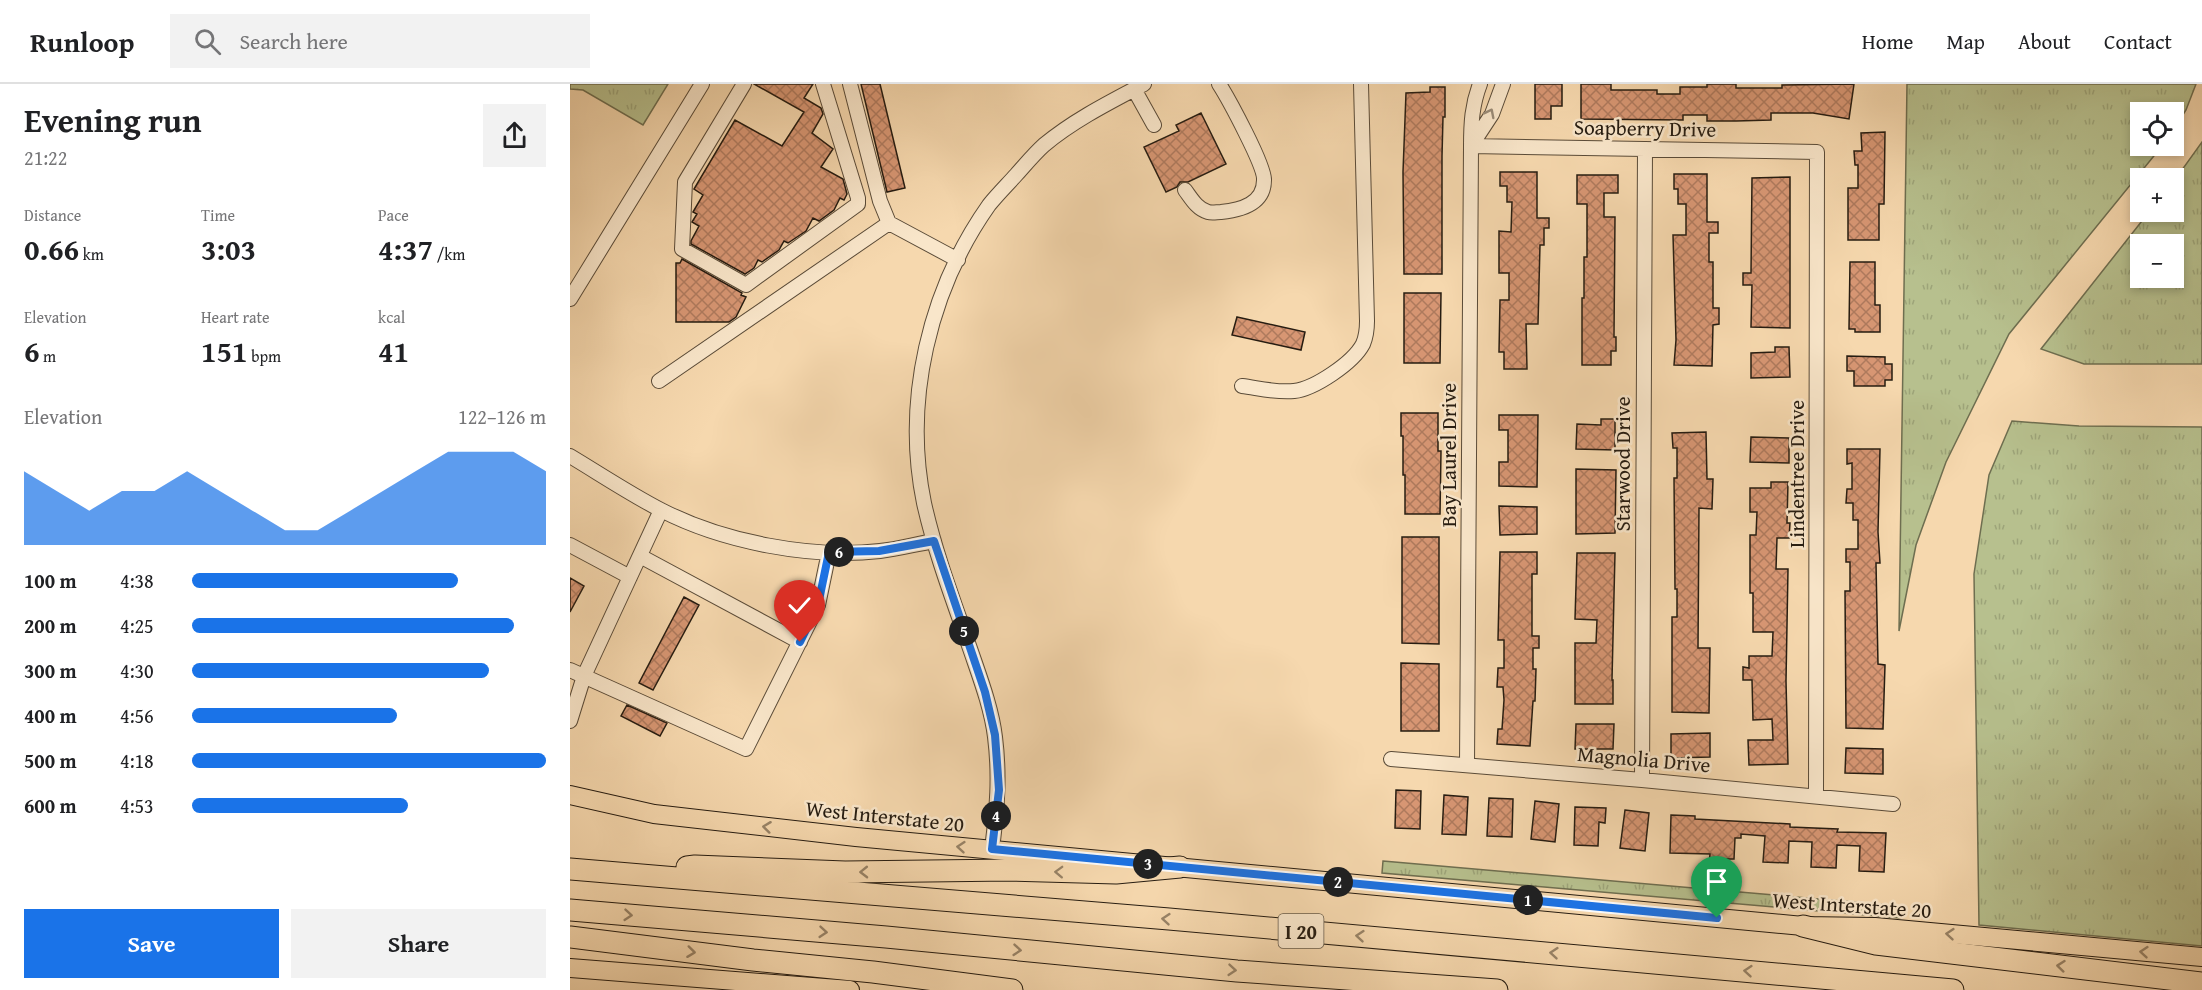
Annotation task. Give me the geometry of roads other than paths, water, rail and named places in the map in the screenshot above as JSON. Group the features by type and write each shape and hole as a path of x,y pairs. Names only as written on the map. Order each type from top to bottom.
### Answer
{"highway":[{"path":"648,876 695,866 845,872 1011,870 1116,873 1180,867"},
{"name":"I 20","path":"570,869 1169,919 1953,990"},
{"name":"I 20","path":"570,910 886,937 1237,971 1497,990"},
{"path":"1803,926 1876,944 2202,983"},
{"path":"570,937 1012,990"}],"main road":[{"name":"West Interstate 20","path":"570,795 654,814 856,837 1803,926 1875,927 2202,957"},
{"path":"570,807 654,814"},
{"path":"570,968 850,990"}],"street":[{"path":"570,299 702,84"},
{"path":"744,84 685,182 682,249 747,285 858,204 823,84"},
{"path":"850,84 880,201 890,223 958,260"},
{"path":"1185,190 1197,206 1209,213 1235,211 1252,204 1260,194 1265,179 1256,155 1219,84"},
{"path":"1242,386 1292,391 1304,389 1317,384 1351,358 1362,346 1367,321 1361,84"},
{"name":"Bay Laurel Drive","path":"1467,765 1471,116 1480,84"},
{"path":"1471,146 1492,114 1503,84"},
{"path":"992,849 999,790 995,735 985,692 934,541 924,502 918,461 920,378 927,340 958,260 990,204 1042,147 1061,132 1139,87 1154,125"},
{"name":"Soapberry Drive","path":"1471,146 1817,152"},
{"name":"Starwood Drive","path":"1641,780 1645,149"},
{"name":"Lindentree Drive","path":"1816,796 1817,152"},
{"path":"659,381 890,223"},
{"path":"570,456 661,510 712,532 764,545 829,552 879,551 934,541"},
{"path":"570,721 584,676 661,510"},
{"path":"570,545 630,577"},
{"path":"570,670 746,749 818,605 829,552"},
{"path":"640,556 800,642"},
{"name":"Magnolia Drive","path":"1391,759 1893,804"}]}
